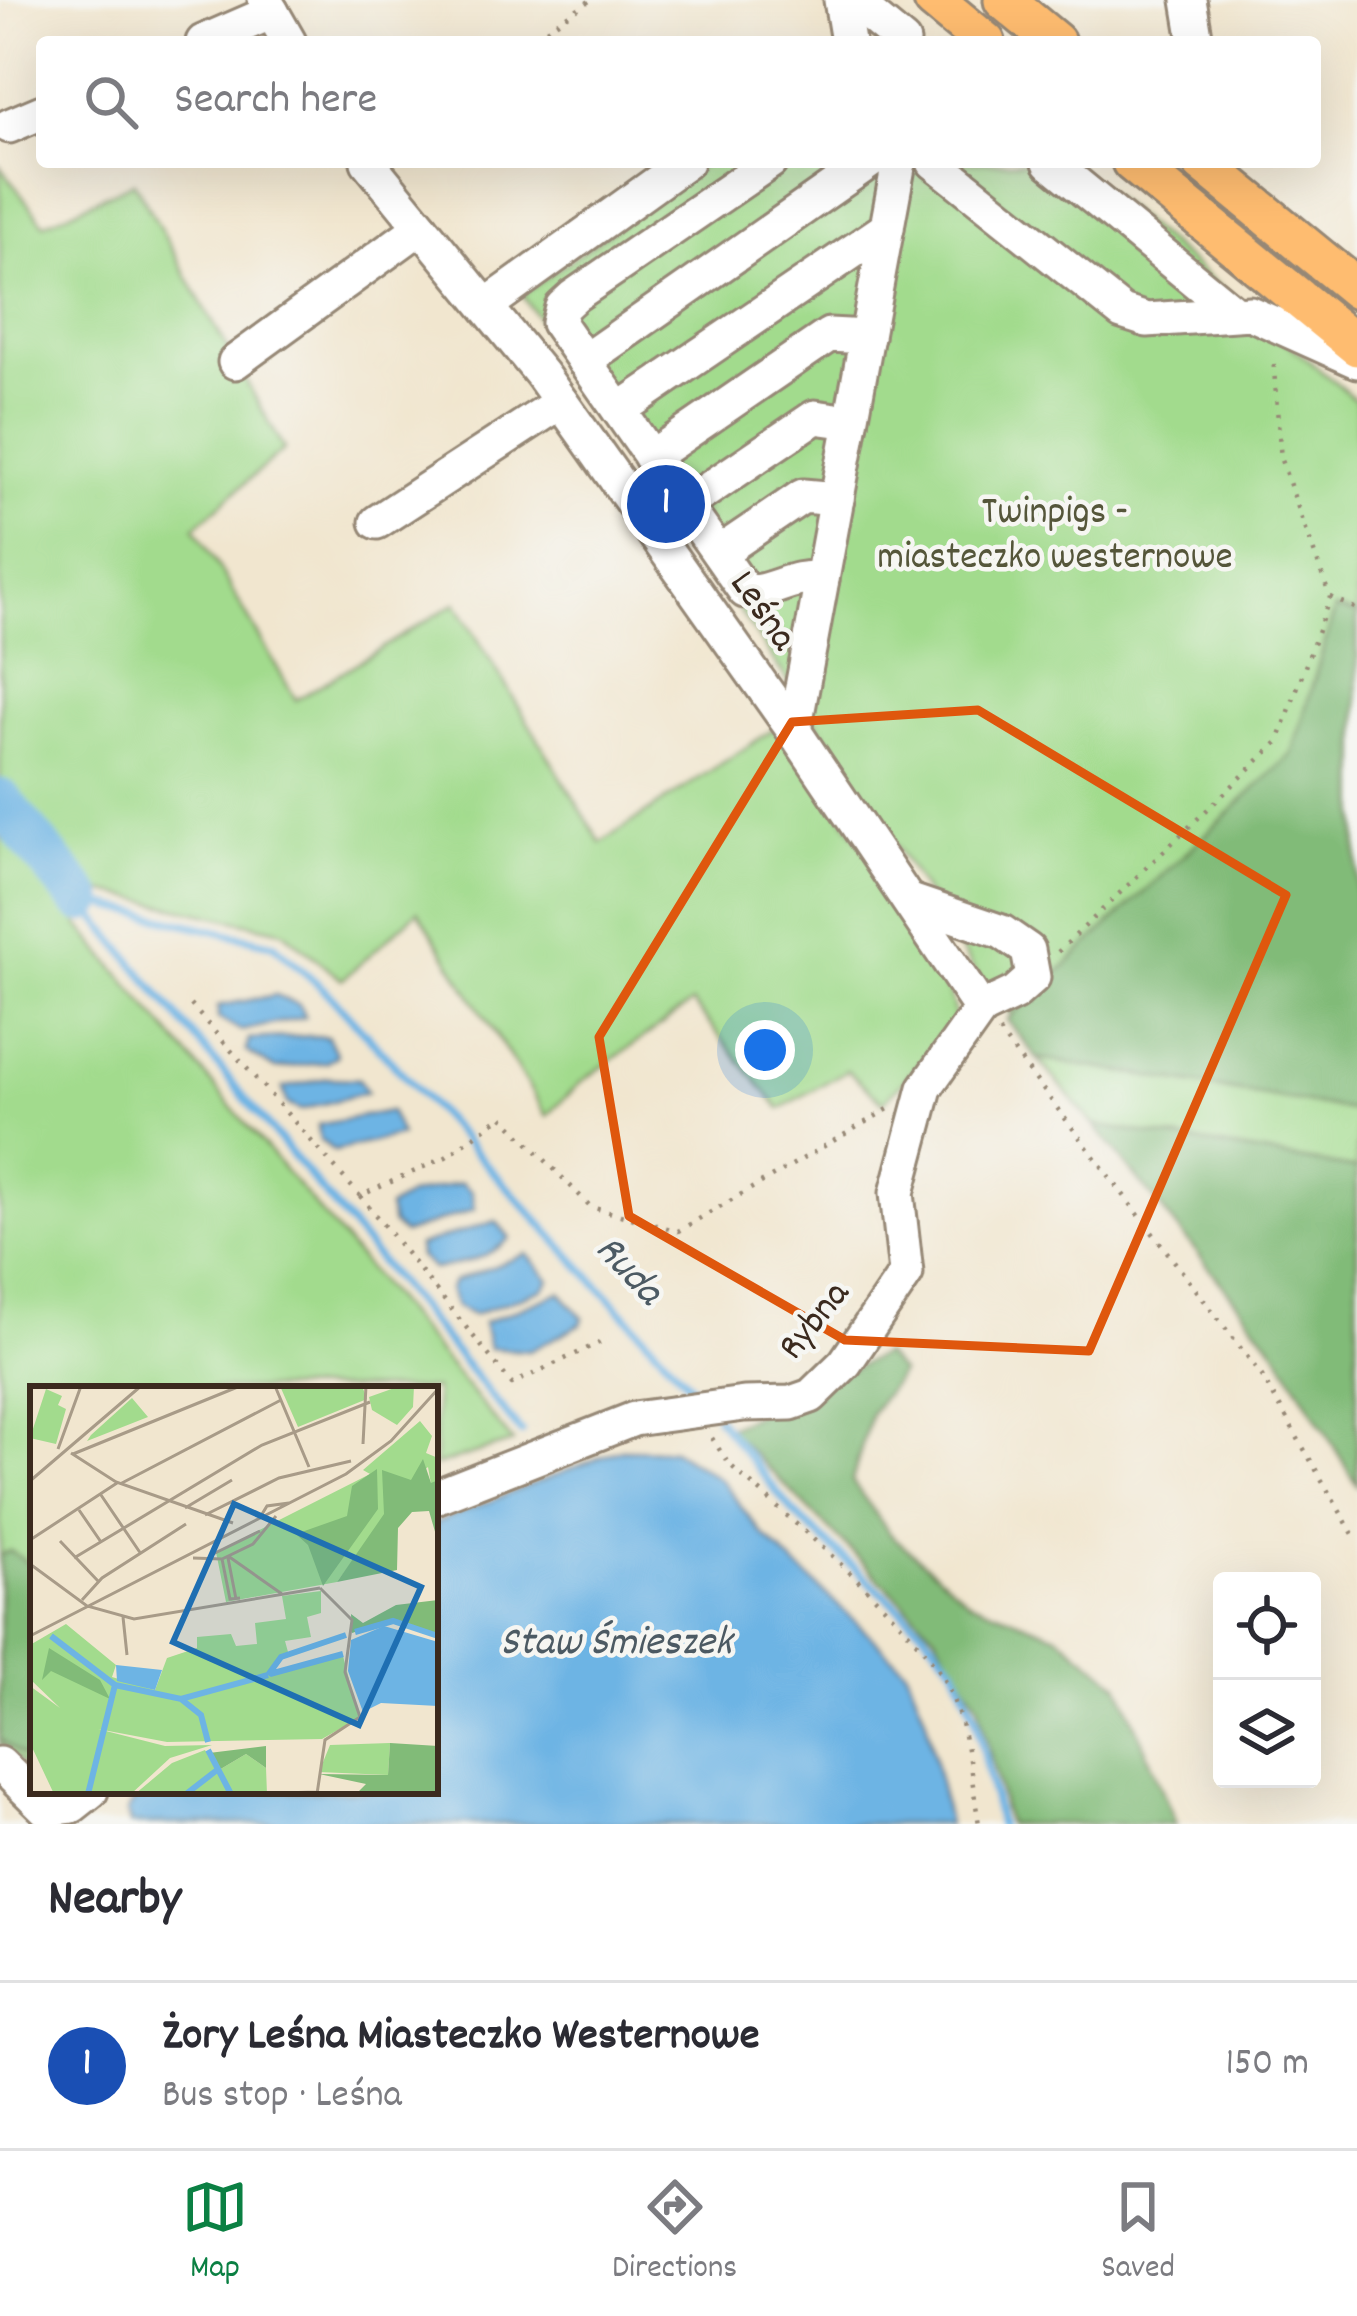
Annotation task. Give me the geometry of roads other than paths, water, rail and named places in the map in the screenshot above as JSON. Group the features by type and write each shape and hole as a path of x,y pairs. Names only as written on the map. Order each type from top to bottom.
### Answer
{"main road":[{"path":"934,0 978,36"},
{"path":"1004,0 1048,36"},
{"path":"1139,168 1357,346"},
{"path":"1209,168 1357,290"}],"street":[{"path":"841,0 847,36"},
{"path":"852,0 896,36"},
{"path":"1189,0 1195,36"},
{"path":"214,36 269,6 286,36"},
{"path":"9,126 36,115"},
{"name":"Leśna","path":"373,168 561,402 794,731 981,1009"},
{"path":"487,305 677,168"},
{"path":"761,168 562,307 558,323 746,591 760,593 786,578 822,579"},
{"path":"584,361 860,168"},
{"path":"794,731 898,168"},
{"path":"942,168 1122,312 1147,320 1232,310 1270,321 1357,361"},
{"path":"1057,168 1232,310"},
{"path":"235,362 421,227"},
{"path":"619,410 887,228"},
{"path":"572,242 599,279"},
{"path":"1318,257 1357,265"},
{"path":"651,457 829,335 867,337"},
{"path":"377,522 561,402"},
{"path":"685,505 815,417 851,422"},
{"path":"719,553 803,496 837,499"},
{"path":"763,688 812,651"},
{"path":"911,902 1018,939 1028,950 1033,977 1016,993 981,1009"},
{"name":"Rybna","path":"438,1496 634,1419 744,1404 791,1403 830,1382 906,1273 897,1193 925,1088 981,1009"},
{"path":"0,1764 30,1793"},
{"path":"31,1794 58,1817 87,1794"}],"water":[{"path":"276,995 299,1005 305,1017 241,1031 218,1018 218,1006"},
{"path":"328,1037 337,1055 327,1062 275,1069 246,1051 249,1039"},
{"path":"327,1078 359,1079 367,1092 301,1110 287,1104 283,1088"},
{"path":"390,1111 401,1135 334,1151 320,1140 318,1125"},
{"path":"461,1183 472,1192 475,1209 403,1234 392,1224 388,1208 410,1195"},
{"path":"496,1221 510,1238 484,1256 433,1269 419,1257 418,1246"},
{"path":"527,1254 550,1280 542,1289 473,1315 456,1307 449,1289 454,1281"},
{"path":"560,1292 583,1318 581,1324 529,1351 489,1348 483,1323"},
{"name":"Staw Śmieszek","path":"621,1449 673,1450 721,1480 762,1534 907,1670 926,1719 948,1824 130,1824 127,1812 139,1794 438,1794 438,1522"}],"waterway":[{"path":"0,801 82,900"},
{"name":"Ruda","path":"82,900 273,944 328,993 701,1397"},
{"path":"82,901 521,1432"},
{"name":"Ruda","path":"717,1418 795,1514 923,1630 954,1666 976,1719 999,1824"}],"place":[{"name":"Żory Leśna Miasteczko Westernowe","path":"666,504"}],"park label":[{"name":"Twinpigs - miasteczko westernowe","path":"1055,536"}]}
